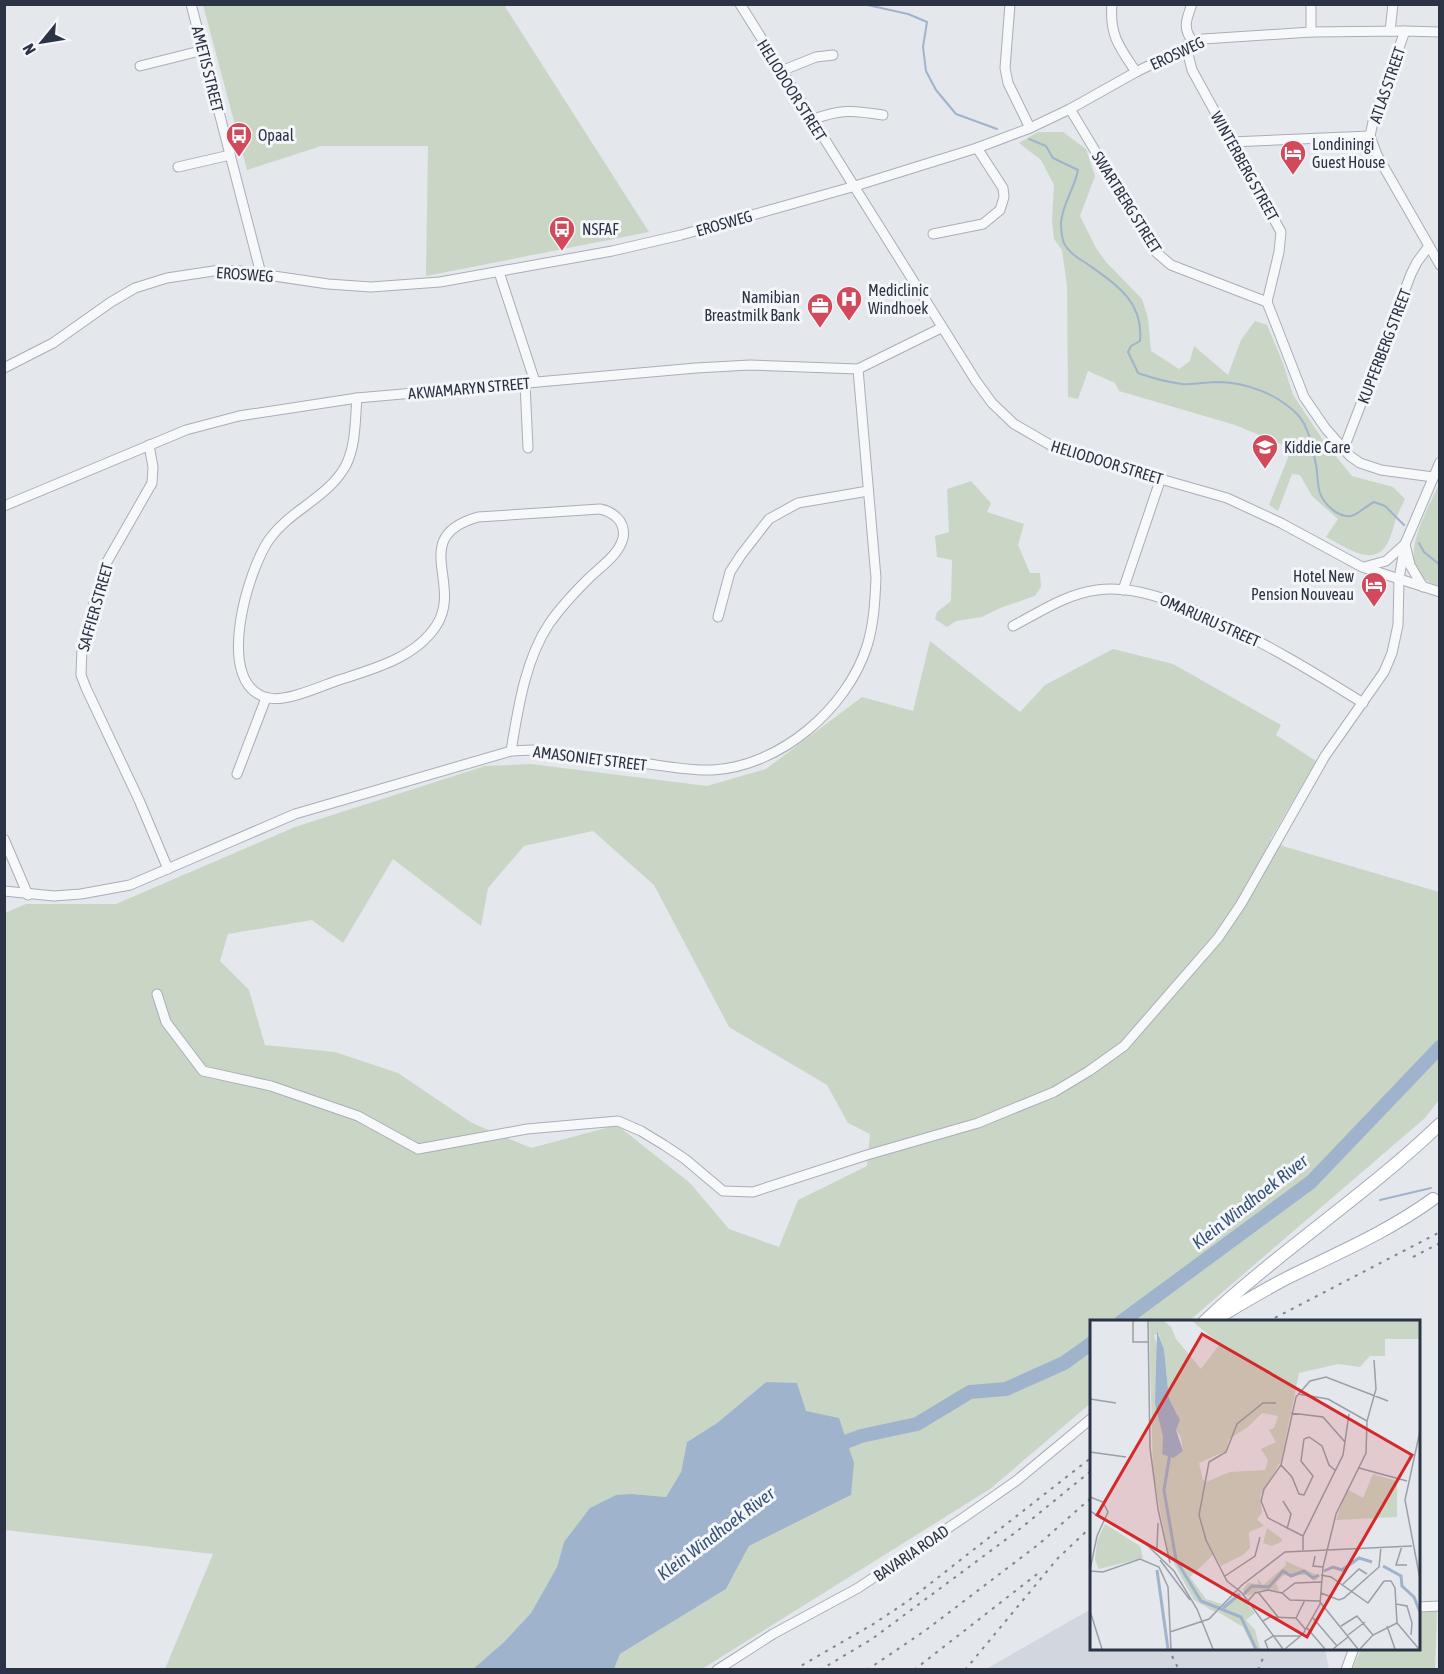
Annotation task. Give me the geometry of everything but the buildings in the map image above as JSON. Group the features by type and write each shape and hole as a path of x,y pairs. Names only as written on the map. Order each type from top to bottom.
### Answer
{"main road":[{"path":"1206,1320 1265,1269 1344,1207 1440,1124"},
{"path":"1215,1320 1287,1278 1371,1238 1408,1217 1433,1199"}],"street":[{"name":"AMETIS STREET","path":"191,4 261,274"},
{"name":"HELIODOOR STREET","path":"740,4 941,328 983,392 1006,417 1020,428 1059,450 1227,498 1265,515 1362,567 1440,592"},
{"path":"1010,4 1005,68 1008,83 1030,128"},
{"path":"1112,4 1110,18 1113,35 1136,72"},
{"name":"WINTERBERG STREET","path":"1192,4 1185,28 1190,44 1192,70 1281,232 1279,252 1267,302"},
{"path":"1311,4 1311,32"},
{"name":"ATLAS STREET","path":"1390,31 1393,4"},
{"name":"ATLAS STREET","path":"1405,31 1374,117 1370,136 1377,155 1440,265"},
{"name":"EROSWEG","path":"4,369 53,343 135,288 167,278 209,271 240,271 328,284 371,287 440,282 612,251 681,235 977,148 1030,128 1070,109 1136,72 1203,39 1311,32 1440,32"},
{"path":"140,66 204,50"},
{"path":"781,71 816,57 833,55"},
{"name":"SWARTBERG STREET","path":"1070,109 1156,252 1163,259 1171,265 1267,302"},
{"path":"811,120 832,112 846,110 883,115"},
{"path":"1231,142 1370,136"},
{"path":"933,234 983,224 1000,210 1004,197 1003,188 977,148"},
{"path":"178,167 230,155"},
{"name":"KUPFERBERG STREET","path":"1344,448 1411,274 1429,246"},
{"path":"499,272 530,383 528,448"},
{"path":"1267,302 1304,397 1326,429 1350,456 1369,467 1433,477"},
{"name":"AKWAMARYN STREET","path":"4,506 186,430 230,418 357,398 696,368 750,365 858,369 941,328"},
{"name":"AMASONIET STREET","path":"4,891 54,896 119,888 295,814 511,751 532,750 711,770 729,768 757,759 791,742 809,730 822,717 852,678 867,645 875,604 876,578 858,369"},
{"path":"357,398 352,446 346,465 334,482 272,536 260,556 251,580 239,629 239,656 244,680 256,693 276,700 382,666 406,654 429,635 443,613 440,550 442,541 454,526 478,517 600,509 607,511 617,517 623,526 620,546 561,607 539,641 526,683 511,751"},
{"name":"SAFFIER STREET","path":"149,446 153,467 152,483 116,542 104,567 85,630 80,661 81,675 86,687 139,800 168,869"},
{"path":"157,994 166,1022 203,1071 271,1086 358,1116 418,1149 527,1129 618,1121 641,1131 671,1149 723,1191 753,1192 867,1155 978,1123 1054,1092 1124,1046 1218,938 1241,904 1325,756 1384,672 1392,653 1398,625 1399,579 1405,544 1440,462"},
{"path":"1124,590 1161,478"},
{"path":"718,617 730,572 769,519 798,503 868,491"},
{"path":"1362,567 1386,561 1405,544"},
{"path":"1405,544 1410,565 1423,587"},
{"name":"OMARURU STREET","path":"1013,626 1070,596 1099,590 1124,590 1165,599 1285,654 1363,703"},
{"path":"237,774 266,698"},
{"path":"4,839 28,895"},
{"name":"BAVARIA ROAD","path":"717,1670 773,1634 858,1588 963,1518 1016,1481 1090,1420"},
{"path":"1420,1607 1440,1606"},
{"path":"1346,1670 1353,1650"}],"shaded area":[{"path":"1090,1610 1090,1650 1325,1650 1329,1669 986,1669"}],"green space":[{"path":"203,5 504,5 649,232 426,276 428,146 321,146 247,170"},
{"path":"1038,132 1063,132 1086,149 1095,176 1080,216 1096,248 1106,262 1142,299 1148,318 1151,351 1179,369 1190,361 1194,346 1228,375 1241,340 1255,321 1267,325 1293,395 1325,443 1352,476 1393,487 1405,499 1389,540 1382,550 1377,554 1364,555 1326,537 1338,519 1312,496 1300,475 1292,474 1278,511 1269,505 1291,450 1286,446 1235,425 1119,391 1115,383 1088,371 1078,399 1068,397 1067,286 1062,250 1054,239 1052,220 1054,185 1041,160 1019,143"},
{"path":"971,481 991,503 987,512 1024,524 1018,545 1030,573 1040,573 1041,587 1035,596 982,617 956,621 947,627 935,619 937,612 951,601 952,560 937,557 935,536 949,532 947,489"},
{"path":"1439,484 1439,586 1424,579 1416,568 1414,555 1415,541 1420,526"},
{"path":"930,641 1020,712 1045,685 1113,649 1173,664 1281,725 1276,735 1316,761 1270,840 1286,847 1439,892 1439,1100 1425,1118 1190,1320 1090,1320 1090,1404 990,1489 702,1669 614,1669 620,1654 726,1589 749,1546 851,1495 806,1411 766,1382 717,1423 687,1442 681,1472 666,1497 633,1494 564,1542 557,1567 531,1613 504,1642 473,1669 165,1669 213,1554 5,1530 5,913 26,904 116,904 295,827 485,766 531,764 707,786 766,769 862,697 913,711","holes":["593,831 654,885 729,1027 827,1085 848,1123 870,1134 867,1166 798,1200 779,1247 729,1229 690,1183 617,1125 531,1148 472,1123 398,1073 335,1052 265,1045 249,990 220,961 228,934 312,920 343,943 393,859 481,926 488,888 524,846"]},
{"path":"1437,1610 1435,1669 1352,1670 1361,1650 1420,1650 1420,1613"}],"water":[{"path":"766,1382 797,1383 806,1411 839,1418 854,1463 851,1495 749,1546 726,1589 620,1654 614,1669 473,1669 504,1642 531,1613 557,1567 564,1542 590,1508 616,1495 666,1497 681,1472 687,1442 717,1423"}],"waterway":[{"path":"863,4 908,14 927,22 923,47 926,71 936,90 956,114 997,129"},
{"path":"1029,139 1046,146 1053,158 1078,170 1062,216 1063,241 1072,253 1117,286 1132,304 1140,327 1140,341 1131,346 1128,352 1138,373 1182,384 1230,383 1251,387 1271,395 1297,414 1305,425 1317,469 1318,486 1328,506 1341,515 1351,516 1374,502 1385,506 1404,525"},
{"path":"1419,543 1424,552 1440,565"},
{"name":"Klein Windhoek River","path":"1124,1320 1311,1182 1440,1047"},
{"path":"1380,1200 1431,1188"},
{"name":"Klein Windhoek River","path":"830,1448 861,1436 917,1424 970,1392 1006,1389 1064,1363 1090,1344"}],"railway":[{"path":"1271,1320 1440,1232"},
{"path":"1413,1257 1440,1243"},
{"path":"794,1670 908,1601 1090,1459"},
{"path":"820,1670 872,1639 1016,1532 1090,1472"},
{"path":"867,1670 926,1630 1039,1544 1090,1499"},
{"path":"965,1670 1058,1558 1090,1528"},
{"path":"914,1670 1041,1571"},
{"path":"1169,1650 1179,1670"},
{"path":"1258,1670 1264,1656"}],"place":[{"name":"Opaal","path":"239,158"},
{"name":"Londiningi Guest House","path":"1293,176"},
{"name":"NSFAF","path":"562,252"},
{"name":"Mediclinic Windhoek","path":"849,322"},
{"name":"Namibian Breastmilk Bank","path":"820,329"},
{"name":"Kiddie Care","path":"1265,470"},
{"name":"Hotel New Pension Nouveau","path":"1374,608"}]}
